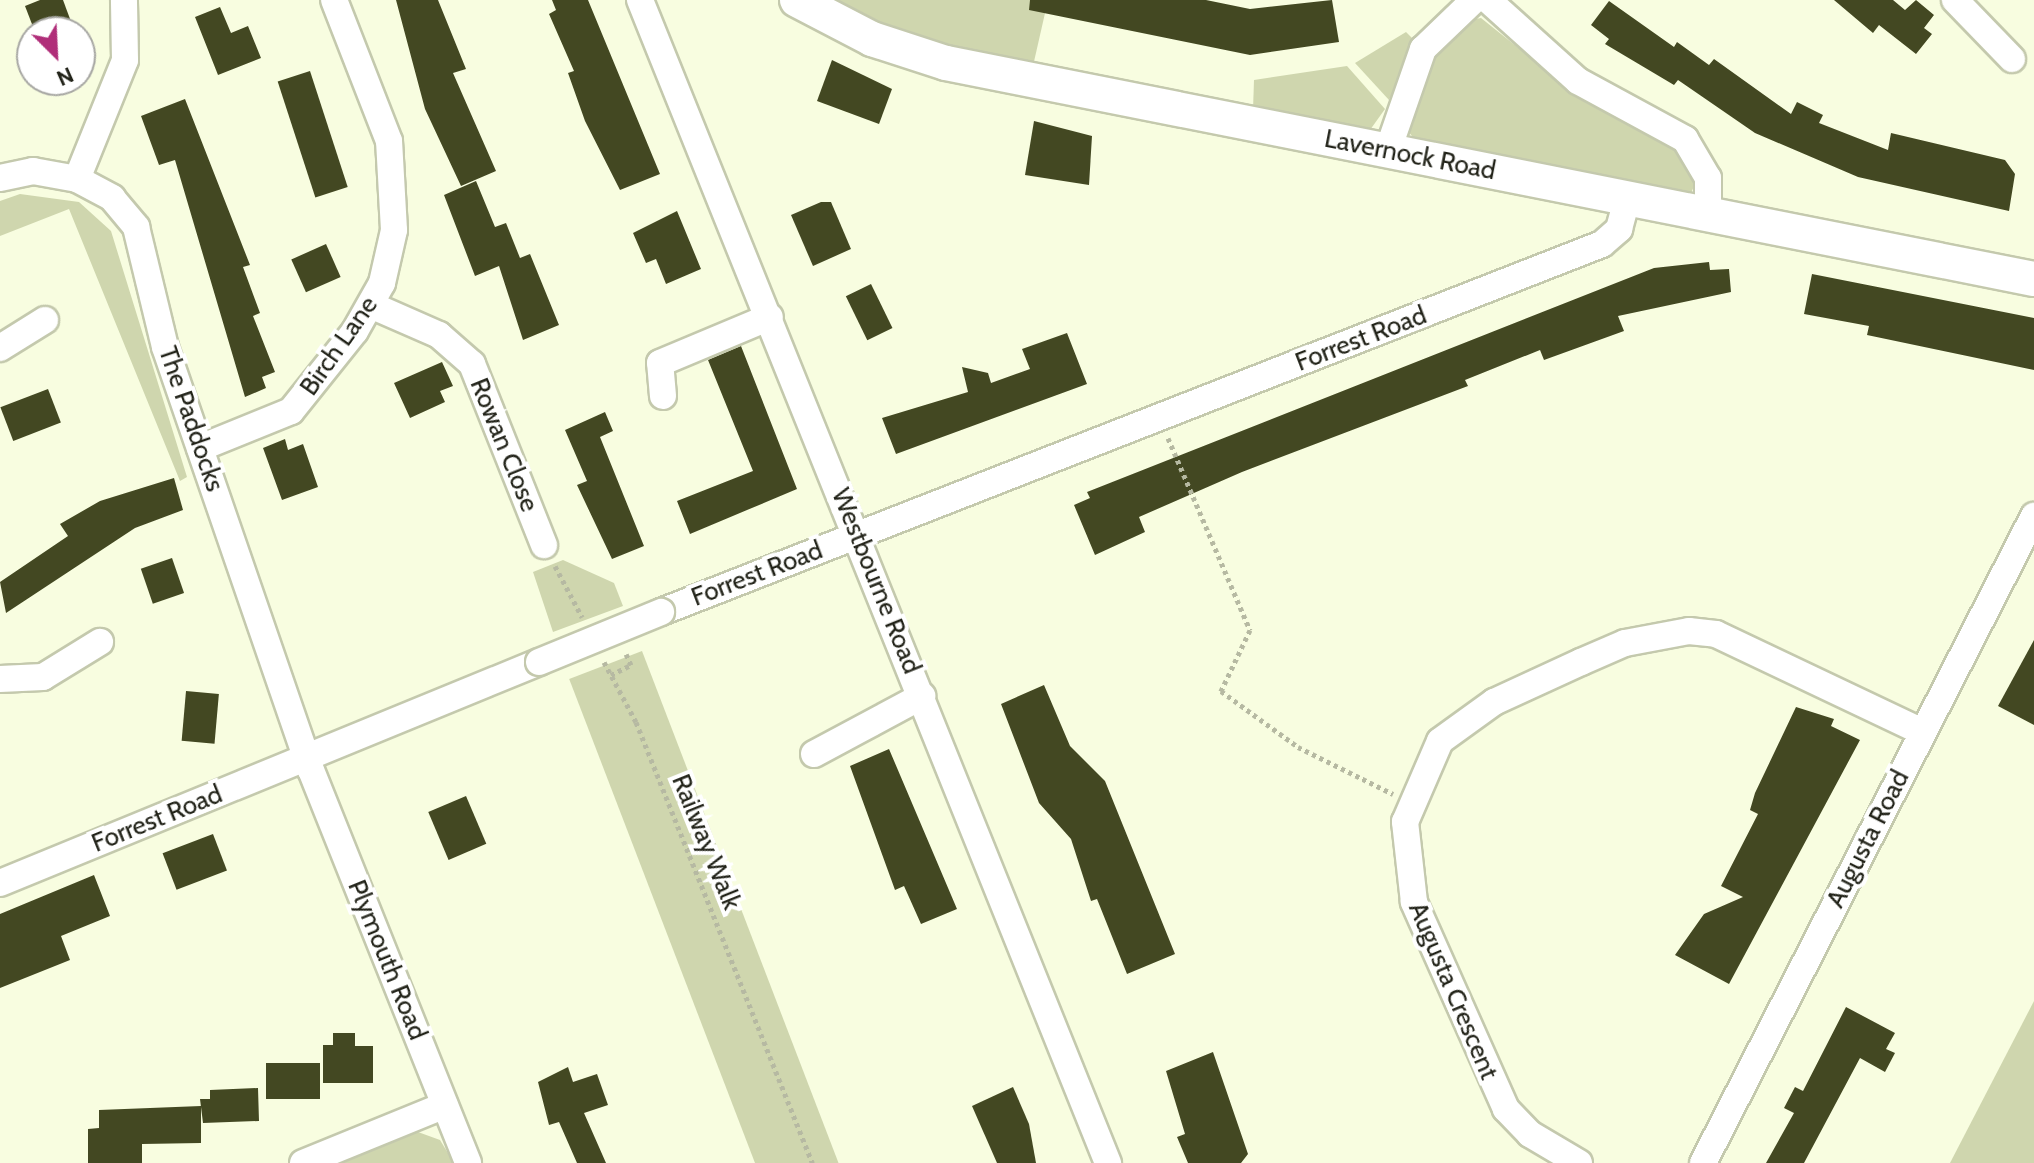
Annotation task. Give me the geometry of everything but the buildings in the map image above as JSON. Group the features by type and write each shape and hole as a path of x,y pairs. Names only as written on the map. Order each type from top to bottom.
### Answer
{"main road":[{"name":"Lavernock Road","path":"797,0 872,39 946,63 2034,279"}],"street":[{"path":"77,179 125,60 124,0"},
{"name":"Birch Lane","path":"200,448 291,411 373,306 394,230 391,154 334,0"},
{"name":"Westbourne Road","path":"640,0 858,535 1108,1163"},
{"path":"1388,150 1423,49 1474,0"},
{"path":"1488,0 1578,81 1685,139 1708,178 1708,215"},
{"path":"1955,0 2012,59"},
{"name":"The Paddocks","path":"0,178 33,171 77,179 112,198 136,227 200,448 307,756"},
{"name":"Forrest Road","path":"0,883 661,612 1602,244 1619,229 1627,199"},
{"name":"Rowan Close","path":"373,306 439,335 472,364 544,545"},
{"path":"663,396 660,363 770,317"},
{"path":"0,348 45,320"},
{"name":"Augusta Road","path":"1703,1163 2034,516"},
{"name":"Augusta Crescent","path":"1579,1163 1516,1123 1497,1096 1414,902 1409,805 1427,760 1454,727 1610,649 1676,633 1716,634 1922,732"},
{"path":"0,679 43,677 100,642"},
{"path":"814,754 922,696"},
{"name":"Plymouth Road","path":"307,756 468,1163"},
{"path":"303,1163 445,1105"}],"path":[{"path":"1159,418 1250,630 1221,691 1298,747 1409,805"},
{"path":"544,545 587,628"},
{"name":"Railway Walk","path":"600,654 642,737 812,1163"}],"green space":[{"path":"830,0 1048,0 1033,66 930,43"},
{"path":"1481,18 1571,90 1677,146 1696,181 1690,196 1418,143 1406,129 1436,47 1463,21"},
{"path":"1406,32 1416,42 1389,100 1355,63"},
{"path":"1347,66 1385,109 1370,130 1253,110 1254,80"},
{"path":"20,194 79,202 111,231 187,477 180,481 69,209 0,236 0,201"},
{"path":"563,560 614,583 623,606 553,632 533,572"},
{"path":"642,651 839,1163 755,1163 569,679"},
{"path":"2034,1001 2034,1163 1950,1163"},
{"path":"418,1132 440,1140 454,1163 332,1163"}]}
